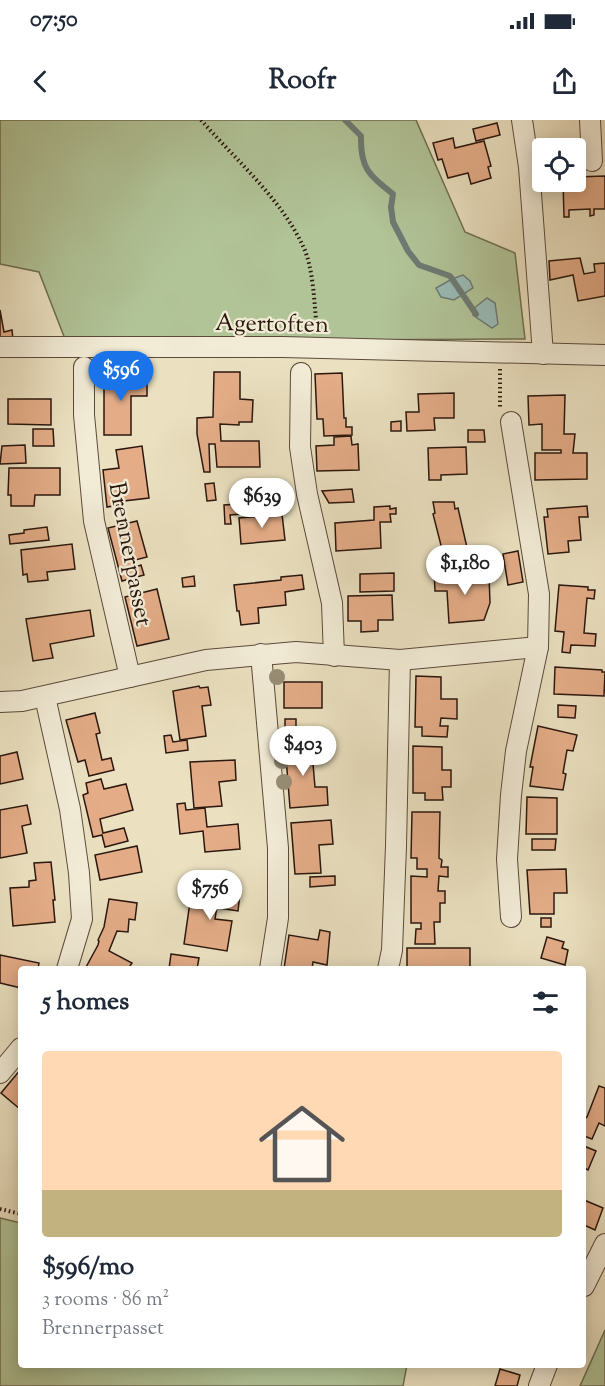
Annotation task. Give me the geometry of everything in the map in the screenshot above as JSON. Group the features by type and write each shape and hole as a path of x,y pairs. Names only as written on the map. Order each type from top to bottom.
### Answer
{"street":[{"path":"522,120 532,153"},
{"path":"590,120 591,161"},
{"path":"537,192 543,354"},
{"name":"Agertoften","path":"0,347 320,348 605,355"},
{"name":"Brennerpasset","path":"84,367 84,415 94,521 130,677"},
{"path":"301,373 300,447 332,603 334,656"},
{"path":"506,417 539,594 538,646 516,751 511,795 507,859 511,917"},
{"path":"0,702 22,702 206,660 261,654 296,652 400,660 538,646"},
{"path":"261,654 278,848 278,918 270,966"},
{"path":"388,966 392,938 400,660"},
{"path":"45,697 70,809 79,873 82,919 68,966"},
{"path":"0,1073 18,1052"},
{"path":"586,1282 605,1244"},
{"path":"539,1386 546,1368"}],"path":[{"path":"201,120 228,151 247,167 302,244 309,271 320,348"},
{"path":"499,353 506,417"},
{"path":"0,1209 18,1213"}],"green space":[{"path":"0,120 416,120 465,232 515,253 525,339 179,341 65,339 39,272 0,264"},
{"path":"0,1218 18,1222 18,1368 406,1368 403,1386 0,1386"},
{"path":"605,1330 605,1386 580,1386"}],"water":[{"path":"463,275 470,281 473,288 454,300 441,297 436,288"},
{"path":"487,298 495,303 498,324 492,328 473,315 473,309"}],"building":[{"path":"497,123 500,135 476,141 473,129"},
{"path":"453,138 455,148 484,141 491,166 488,167 491,178 471,184 468,173 448,178 442,159 438,160 433,143"},
{"path":"605,176 605,209 594,209 594,215 590,216 590,209 569,210 569,217 564,217 563,192 586,192 586,177"},
{"path":"580,258 584,274 595,272 594,264 605,263 605,296 578,301 573,275 550,280 549,261"},
{"path":"0,310 4,332 12,330 13,340 0,342"},
{"path":"214,372 240,372 240,399 253,400 252,422 239,422 239,425 220,424 221,441 259,441 260,467 217,467 215,444 209,444 210,472 204,472 197,434 197,418 213,417"},
{"path":"342,373 344,418 346,418 346,427 352,427 352,435 324,436 323,419 317,419 315,374"},
{"path":"104,376 147,376 147,396 131,396 131,435 104,435"},
{"path":"454,393 454,418 434,418 435,430 407,431 406,412 419,412 418,394"},
{"path":"565,395 564,434 575,434 573,453 587,453 587,479 535,480 535,453 561,453 561,450 542,450 542,424 529,425 528,396"},
{"path":"8,399 51,399 51,425 8,424"},
{"path":"401,421 401,431 391,431 391,422"},
{"path":"33,429 53,429 54,446 33,446"},
{"path":"468,430 484,430 485,442 468,442"},
{"path":"351,436 352,445 358,444 359,470 317,471 316,446 334,445 334,437"},
{"path":"25,445 26,463 0,464 2,446"},
{"path":"142,446 149,498 124,501 124,504 107,507 103,470 119,468 116,450"},
{"path":"466,447 467,474 441,475 441,480 429,480 428,448"},
{"path":"9,468 60,468 60,495 35,495 34,506 11,506 11,495 8,495"},
{"path":"214,483 216,500 207,501 205,484"},
{"path":"352,489 354,502 329,503 322,491"},
{"path":"433,502 454,502 455,509 458,508 468,552 444,557 433,514 435,513"},
{"path":"255,503 256,513 230,515 231,524 225,524 224,505"},
{"path":"390,506 390,509 396,508 396,514 390,514 391,522 380,522 381,548 336,551 335,523 374,520 374,507"},
{"path":"587,506 588,517 579,517 581,540 568,541 569,552 548,554 544,517 548,517 547,509"},
{"path":"282,514 285,540 241,544 239,518"},
{"path":"137,521 147,557 135,560 136,567 141,565 144,575 122,581 108,528"},
{"path":"47,527 49,540 10,544 9,535 24,533 24,530"},
{"path":"72,544 75,569 47,572 48,580 28,582 27,574 23,575 21,550"},
{"path":"518,551 523,582 508,585 503,554"},
{"path":"448,569 449,578 489,575 490,603 484,620 449,623 447,591 435,591 434,571"},
{"path":"394,573 394,591 360,592 360,574"},
{"path":"302,575 304,589 285,592 286,605 258,608 259,623 241,625 234,585 281,580 281,577"},
{"path":"194,576 195,586 183,587 182,578"},
{"path":"559,585 588,587 588,590 595,590 594,599 587,598 584,633 596,634 595,646 571,645 570,653 562,652 564,632 555,631"},
{"path":"157,589 169,639 137,646 125,597"},
{"path":"392,595 393,620 378,620 378,631 361,632 361,621 348,621 348,596"},
{"path":"90,610 94,636 50,644 53,658 33,661 26,619"},
{"path":"555,667 602,670 605,672 604,696 554,694"},
{"path":"416,676 441,677 441,699 457,699 457,719 441,718 440,726 448,726 447,737 422,736 422,727 415,727"},
{"path":"284,682 322,682 322,708 284,708"},
{"path":"199,686 200,688 208,687 211,705 202,706 206,736 180,740 173,691"},
{"path":"558,705 576,706 575,718 558,717"},
{"path":"95,713 100,733 96,734 102,760 111,758 114,770 89,776 85,760 78,762 66,720"},
{"path":"285,719 296,719 296,728 318,728 318,739 285,739"},
{"path":"538,726 577,735 573,751 567,750 563,790 530,786 533,767 530,767"},
{"path":"171,735 173,742 187,740 188,750 166,753 164,736"},
{"path":"311,741 315,787 327,787 328,805 290,808 286,757 288,757 288,742"},
{"path":"413,746 442,747 442,770 451,770 451,787 442,787 443,800 425,800 425,793 413,793"},
{"path":"17,752 23,779 0,784 0,756"},
{"path":"235,760 236,780 219,782 222,806 194,808 190,762"},
{"path":"101,779 104,789 126,784 133,810 100,819 103,833 124,828 128,841 105,847 102,835 93,837 83,795 88,793 86,783"},
{"path":"527,797 557,798 557,834 526,834"},
{"path":"185,803 186,810 205,808 207,827 238,824 240,849 205,852 203,831 180,834 177,804"},
{"path":"27,805 31,824 22,826 27,853 0,858 0,810"},
{"path":"412,812 440,812 439,858 442,860 441,867 448,867 448,877 439,876 438,891 445,891 445,903 440,903 440,922 434,922 435,944 415,944 416,929 421,929 421,923 411,923 411,876 427,877 427,869 417,869 417,858 411,858"},
{"path":"331,820 333,844 319,845 321,873 295,874 291,823"},
{"path":"532,839 556,839 555,850 532,850"},
{"path":"137,846 142,872 100,880 95,855"},
{"path":"51,862 55,922 13,926 10,888 29,887 29,881 36,880 34,863"},
{"path":"566,869 567,893 554,893 554,914 530,914 527,870"},
{"path":"335,876 335,885 310,887 310,877"},
{"path":"217,889 240,893 238,911 219,908 220,901 218,900 215,919 232,921 227,951 184,944 191,895 215,898"},
{"path":"109,899 137,903 135,920 129,919 128,932 117,931 109,951 132,963 130,966 87,966 98,945"},
{"path":"541,918 551,918 551,927 541,927"},
{"path":"320,930 330,932 327,965 313,962 312,966 284,966 289,935 318,940"},
{"path":"547,937 564,942 562,948 568,950 565,965 541,958"},
{"path":"407,948 470,948 470,966 407,966"},
{"path":"171,954 199,958 198,966 169,966"},
{"path":"0,955 39,963 38,966 18,966 18,987 0,983"},
{"path":"18,1073 18,1107 1,1093"},
{"path":"599,1086 605,1088 605,1126 599,1123 592,1139 586,1137 587,1117"},
{"path":"586,1147 596,1151 588,1170 586,1169"},
{"path":"586,1201 603,1208 595,1230 586,1226"},
{"path":"500,1369 520,1375 517,1386 495,1386"}],"waterway":[{"path":"345,120 361,136 362,156 368,170 393,194 391,207 393,222 408,251 419,265 450,276 476,314"}]}
